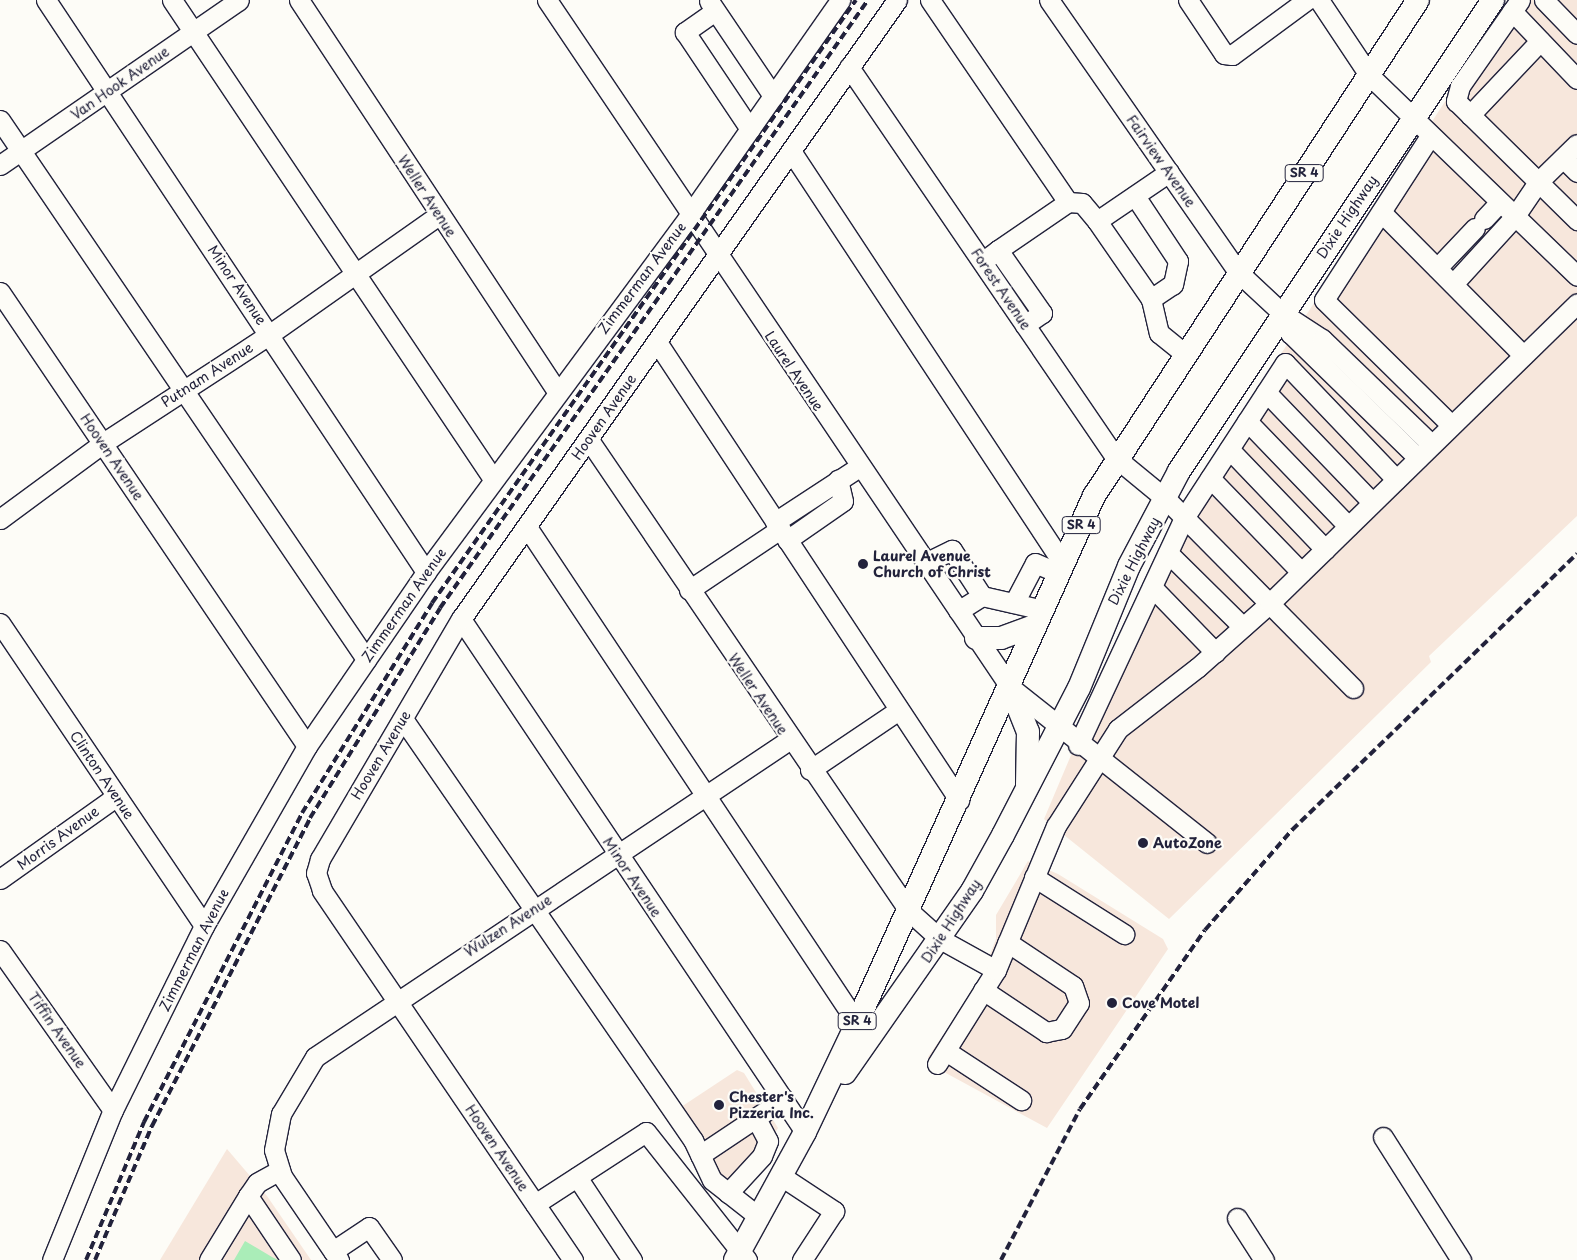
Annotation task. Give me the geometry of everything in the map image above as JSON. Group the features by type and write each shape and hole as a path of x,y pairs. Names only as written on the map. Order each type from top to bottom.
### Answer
{"main road":[{"name":"Dixie Highway","path":"741,1257 759,1218 806,1132 909,911 1010,687 1061,568 1116,458 1418,0"},
{"name":"SR 4","path":"1448,70 1493,0"},
{"name":"Dixie Highway","path":"806,1132 972,891 1058,730 1129,566 1200,438 1282,313 1448,70"},
{"path":"976,638 1001,638 1040,617"},
{"path":"1010,687 1028,732 1027,788"}],"street":[{"name":"Minor Avenue","path":"46,0 270,334 426,572"},
{"path":"172,0 493,479"},
{"name":"Van Hook Avenue","path":"0,165 239,0"},
{"name":"Weller Avenue","path":"299,0 439,215 557,391"},
{"name":"Laurel Avenue","path":"547,0 689,216 1010,687 1078,746 1207,842"},
{"name":"Zimmerman Avenue","path":"52,1260 114,1110 204,926 307,746 426,572 557,391 689,216 840,0"},
{"path":"717,257 897,0"},
{"path":"930,0 1068,202"},
{"name":"Fairview Avenue","path":"1049,0 1238,272 1282,313"},
{"path":"1188,0 1224,54 1232,55 1307,0"},
{"path":"1319,0 1369,75 1577,276"},
{"name":"Dixie Highway","path":"1448,70 1480,0"},
{"path":"1544,0 1577,34"},
{"path":"750,129 685,32 712,5 773,96"},
{"path":"1577,79 1540,41 1516,6 1460,86 1456,101 1577,220"},
{"path":"1470,115 1540,41"},
{"name":"Forest Avenue","path":"849,67 1116,458 1166,499 1353,688"},
{"path":"0,120 366,659"},
{"path":"1430,136 1324,300 1451,425"},
{"path":"1453,284 1515,216 1538,182 1577,144"},
{"path":"791,151 1061,568"},
{"path":"1563,158 1577,172"},
{"path":"1097,222 1169,172"},
{"path":"1135,196 1178,261 1173,284 1151,299"},
{"path":"982,261 1068,202 1082,203 1151,299 1159,332 1184,353"},
{"path":"1437,268 1500,202"},
{"path":"1381,212 1523,356"},
{"name":"Putnam Avenue","path":"0,519 103,443 270,334 439,215"},
{"path":"998,250 1042,313 1025,325"},
{"name":"Hooven Avenue","path":"573,1260 395,1000 322,890 316,873 320,858 461,619 717,257"},
{"name":"Hooven Avenue","path":"0,292 307,746"},
{"path":"1021,1100 941,1058 996,970 1056,826 1100,762 1118,729 1215,652 1270,603 1577,303"},
{"path":"1282,313 1290,333 1432,444"},
{"path":"657,342 959,800"},
{"path":"1078,746 1184,518 1285,363 1396,479"},
{"path":"1357,384 1418,458"},
{"path":"1266,392 1372,502"},
{"path":"1247,420 1348,526"},
{"name":"Weller Avenue","path":"589,440 789,740 909,911 940,939 996,970"},
{"path":"1229,449 1325,549"},
{"path":"689,590 781,530 838,480 859,466"},
{"path":"1210,478 1301,572"},
{"path":"527,527 856,1023"},
{"path":"925,563 952,550 982,596"},
{"path":"1168,553 1243,627"},
{"path":"1014,603 1035,563 1061,568"},
{"path":"1152,588 1215,652"},
{"path":"958,611 982,596 1014,603 1040,617"},
{"name":"Minor Avenue","path":"461,619 616,855 806,1132"},
{"name":"Clinton Avenue","path":"0,623 204,926"},
{"path":"810,770 899,710"},
{"path":"403,718 700,1155 712,1180 759,1218"},
{"name":"Wulzen Avenue","path":"280,1170 274,1150 281,1114 315,1057 395,1000 789,740"},
{"name":"Morris Avenue","path":"0,879 117,796"},
{"path":"1034,876 1124,934"},
{"path":"984,990 1046,1032 1062,1029 1079,1003 1073,986 1007,942"},
{"name":"Tiffin Avenue","path":"0,950 114,1110"},
{"path":"700,1155 784,1099"},
{"path":"728,1193 762,1156 768,1141 756,1118"},
{"path":"535,1204 646,1132 715,1224 730,1236 741,1257"},
{"path":"1383,1137 1461,1260"},
{"path":"208,1260 257,1183 280,1170 336,1255 369,1227 392,1260"},
{"path":"781,1176 834,1211 802,1260"},
{"path":"577,1177 632,1260"},
{"path":"248,1196 291,1260"},
{"path":"1237,1218 1264,1260"}],"shaded area":[{"path":"1511,0 1577,0 1577,516 1429,656 1431,662 1169,919 1044,819 1099,689 1197,483"},
{"path":"1028,861 1058,874 1163,939 1168,949 1047,1128 933,1066 928,1057 979,983 996,939 996,915"},
{"path":"737,1070 744,1073 778,1128 735,1203 678,1109"},
{"path":"227,1149 267,1196 311,1260 160,1260"}],"green space":[{"path":"245,1241 272,1257 278,1260 234,1260"}],"railway":[{"path":"86,1260 144,1122 302,813 432,603 856,0"},
{"path":"95,1260 152,1126 310,818 440,608 868,0"},
{"path":"1001,1260 1080,1109 1205,930 1292,830 1577,554"}],"place":[{"name":"Laurel Avenue Church of Christ","path":"863,564"},
{"name":"AutoZone","path":"1143,843"},
{"name":"Cove Motel","path":"1112,1003"},
{"name":"Chester's Pizzeria Inc.","path":"719,1105"}]}
